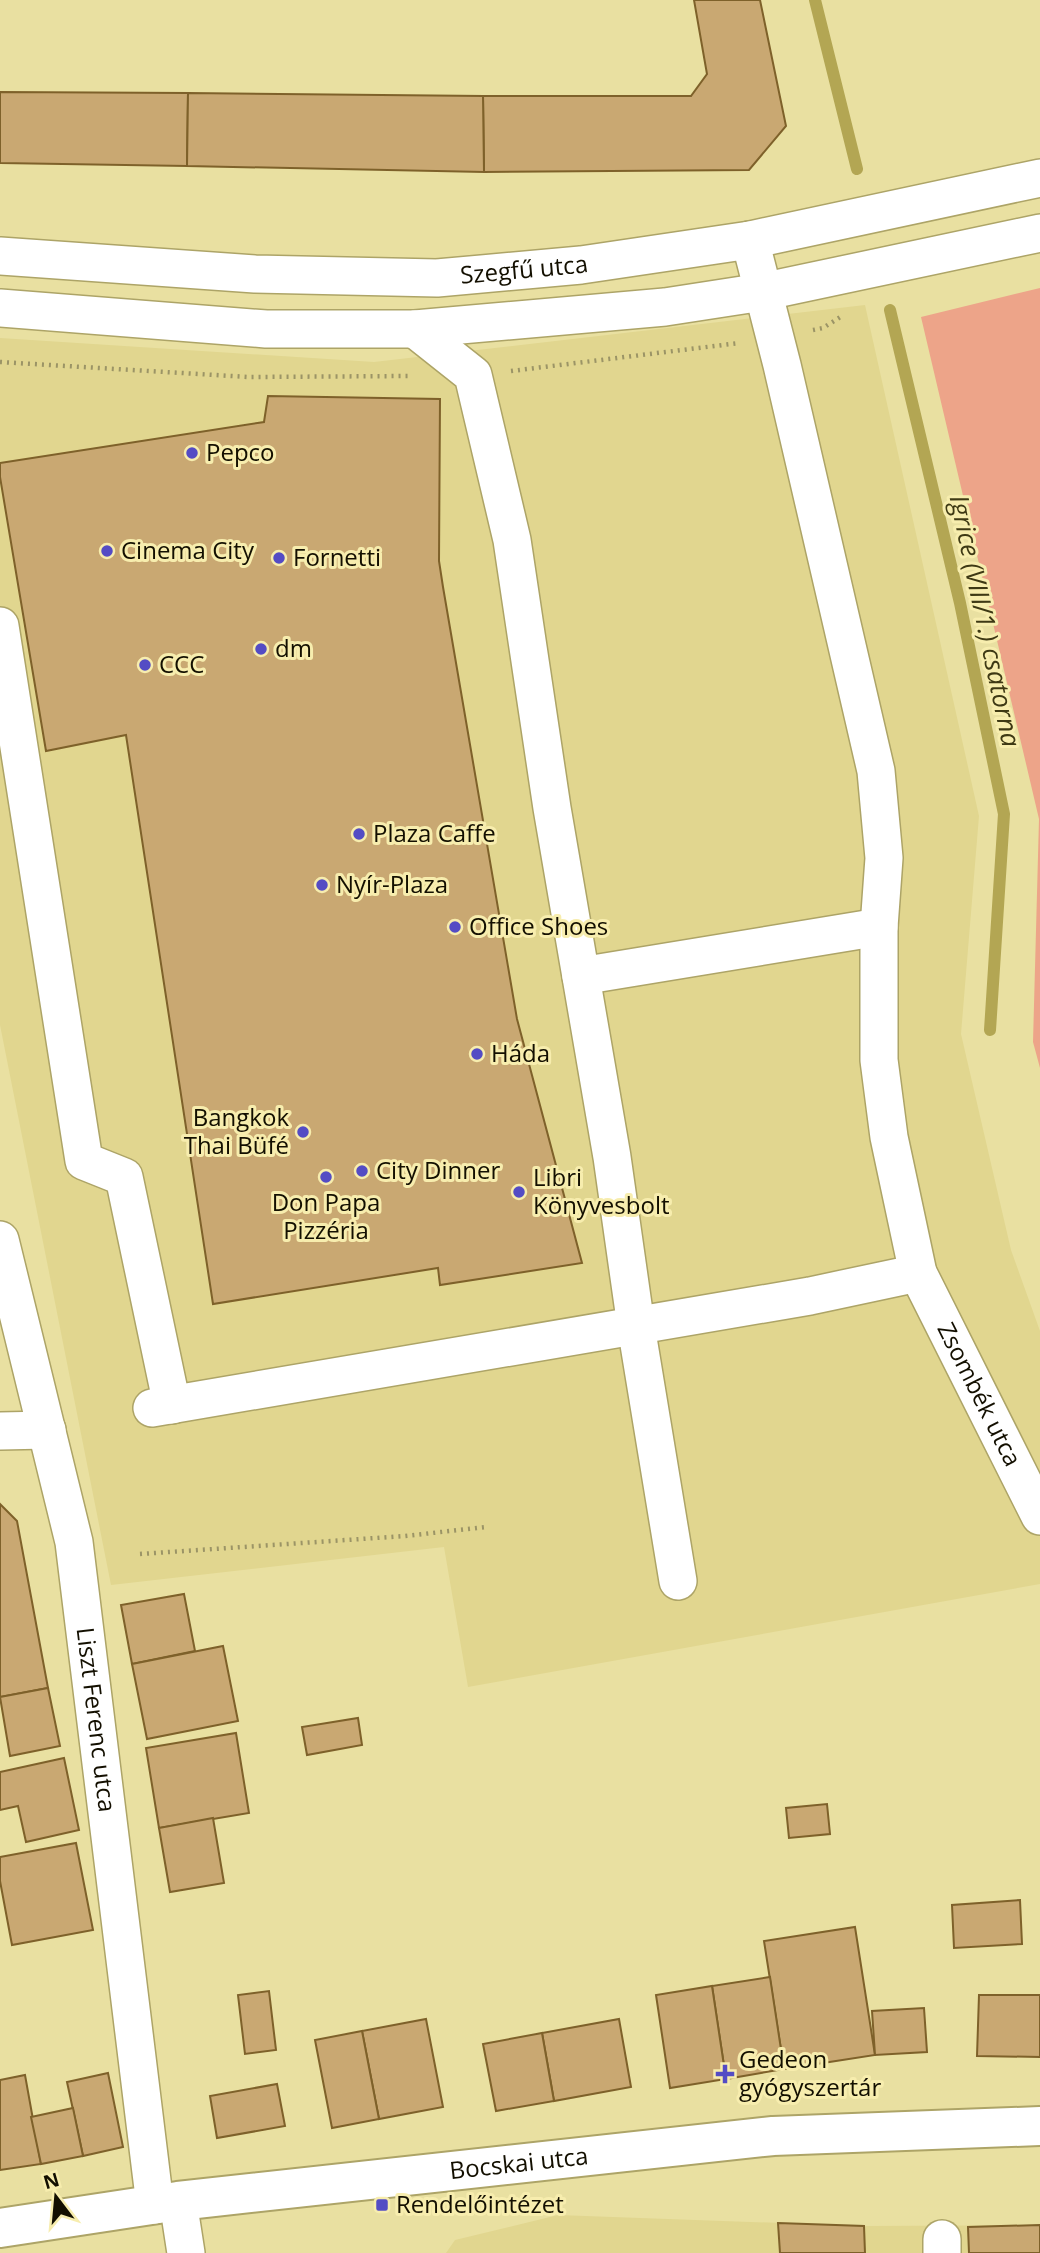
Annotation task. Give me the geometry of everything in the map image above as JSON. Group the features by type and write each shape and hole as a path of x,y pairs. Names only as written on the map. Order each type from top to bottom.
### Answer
{"main road":[{"name":"Bocskai utca","path":"0,2228 167,2203 774,2136 1040,2126"}],"street":[{"name":"Szegfű utca","path":"0,256 254,274 437,278 581,265 750,240 1040,178"},
{"name":"Szegfű utca","path":"0,308 266,329 415,329 629,312 762,292 1040,233"},
{"name":"Zsombék utca","path":"750,240 782,365 876,771 884,858 879,927 879,1060 889,1138 918,1273 1040,1516"},
{"path":"415,329 473,375 512,540 552,808 616,1181 636,1326 678,1581"},
{"path":"0,626 84,1161 124,1177 162,1406 810,1296 918,1273"},
{"path":"581,976 879,927"},
{"name":"Liszt Ferenc utca","path":"0,1240 74,1542 167,2203 186,2253"},
{"path":"0,1431 47,1430"}],"path":[{"path":"139,1554 404,1536 486,1527"}],"shaded area":[{"path":"1040,288 1040,1068 1033,1042 1039,819 921,317"},
{"path":"865,305 979,816 961,1034 1011,1250 1040,1331 1040,1584 468,1687 444,1547 111,1585 0,1025 0,338 374,362"},
{"path":"558,2215 864,2226 1040,2225 1040,2253 446,2253 455,2240"}],"building":[{"path":"694,0 760,0 786,126 749,170 484,172 483,96 691,96 707,74"},
{"path":"0,92 188,93 187,166 0,163"},
{"path":"188,93 483,96 484,172 187,166"},
{"name":"Nyír-Plaza","path":"268,396 440,399 439,561 443,587 517,1019 582,1263 440,1285 438,1268 213,1304 126,735 46,751 0,477 0,463 264,422"},
{"path":"0,1504 17,1521 48,1688 0,1697"},
{"path":"184,1594 195,1651 132,1664 121,1605"},
{"path":"223,1646 238,1721 147,1739 132,1664"},
{"path":"48,1688 60,1746 10,1756 0,1697"},
{"path":"358,1718 362,1745 307,1755 302,1727"},
{"path":"236,1733 249,1813 159,1828 146,1748"},
{"path":"64,1758 79,1830 26,1842 18,1806 0,1810 0,1772"},
{"path":"827,1804 830,1834 789,1838 786,1808"},
{"path":"213,1818 224,1883 170,1892 159,1828"},
{"path":"76,1843 93,1930 12,1945 0,1881 0,1857"},
{"path":"1020,1900 1022,1944 954,1948 952,1905"},
{"path":"855,1927 875,2055 784,2069 764,1941"},
{"path":"770,1977 784,2069 726,2079 712,1986"},
{"path":"712,1986 726,2079 670,2088 656,1995"},
{"path":"269,1991 276,2050 245,2054 238,1995"},
{"path":"979,1995 1040,1995 1040,2057 977,2056"},
{"path":"924,2008 927,2052 875,2055 872,2011"},
{"path":"426,2019 443,2107 379,2119 362,2031"},
{"path":"619,2019 631,2087 554,2101 542,2033"},
{"path":"362,2031 379,2119 332,2128 315,2040"},
{"path":"542,2033 554,2101 496,2111 483,2044"},
{"path":"108,2073 123,2147 83,2156 67,2082"},
{"path":"25,2075 41,2164 0,2170 0,2080"},
{"path":"277,2084 285,2126 217,2138 210,2096"},
{"path":"73,2108 83,2156 41,2164 31,2117"},
{"path":"778,2223 864,2226 865,2253 780,2253"},
{"path":"1040,2225 1040,2253 969,2253 968,2227"}],"waterway":[{"name":"Igrice (VIII/1.) csatorna","path":"815,0 857,169"},
{"name":"Igrice (VIII/1.) csatorna","path":"890,310 960,603 1004,814 990,1030"}],"place":[{"name":"Pepco","path":"192,453"},
{"name":"Cinema City","path":"107,551"},
{"name":"Fornetti","path":"279,558"},
{"name":"dm","path":"261,649"},
{"name":"CCC","path":"145,665"},
{"name":"Plaza Caffe","path":"359,834"},
{"name":"Nyír-Plaza","path":"322,885"},
{"name":"Office Shoes","path":"455,927"},
{"name":"Háda","path":"477,1054"},
{"name":"Bangkok Thai Büfé","path":"303,1132"},
{"name":"City Dinner","path":"362,1171"},
{"name":"Don Papa Pizzéria","path":"326,1177"},
{"name":"Libri Könyvesbolt","path":"519,1192"},
{"name":"Gedeon gyógyszertár","path":"725,2074"},
{"name":"Rendelőintézet","path":"382,2205"}]}
